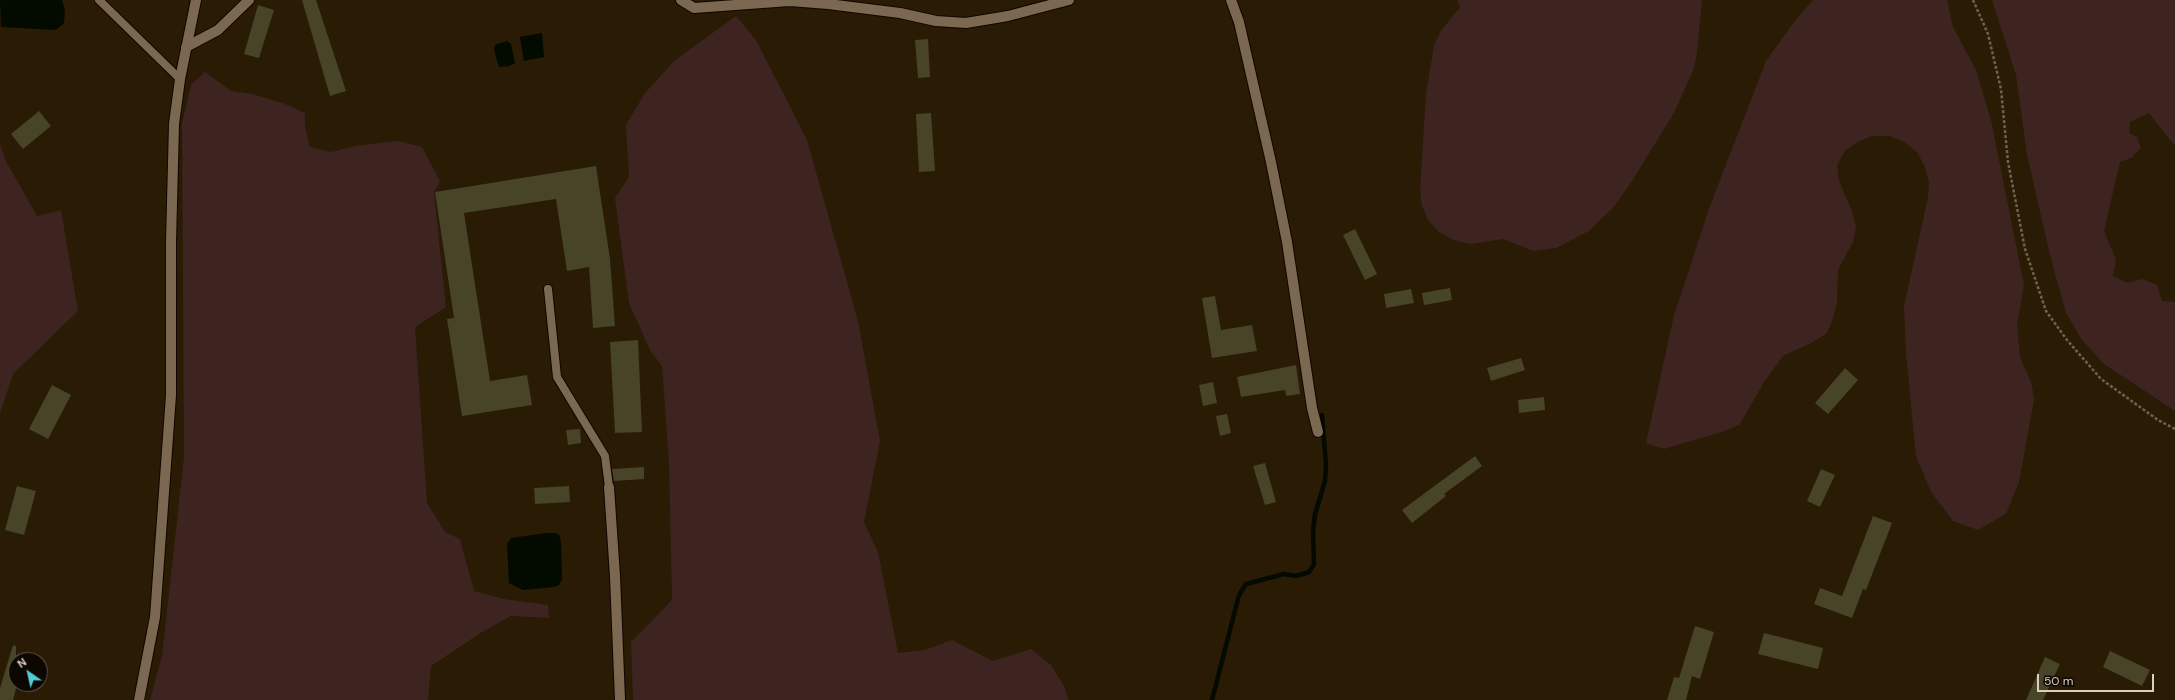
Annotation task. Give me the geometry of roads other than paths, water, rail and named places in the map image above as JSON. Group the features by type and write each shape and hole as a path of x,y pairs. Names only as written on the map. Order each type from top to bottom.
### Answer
{"street":[{"path":"139,700 155,617 171,395 171,242 174,124 180,79 196,0"},
{"path":"186,47 218,30 249,0"},
{"path":"681,0 684,4 694,8 790,1 828,4 900,13 936,21 966,24 1008,16 1069,0"},
{"path":"1231,0 1239,22 1271,162 1287,242 1312,408 1318,432"},
{"path":"609,487 615,576 620,700"}],"lane":[{"path":"99,0 180,79"},
{"path":"548,289 557,377 605,456 609,487"}],"waterway":[{"path":"1212,700 1239,595 1246,584 1284,574 1296,576 1309,572 1314,564 1313,532 1315,514 1325,481 1326,465 1322,415"}]}
